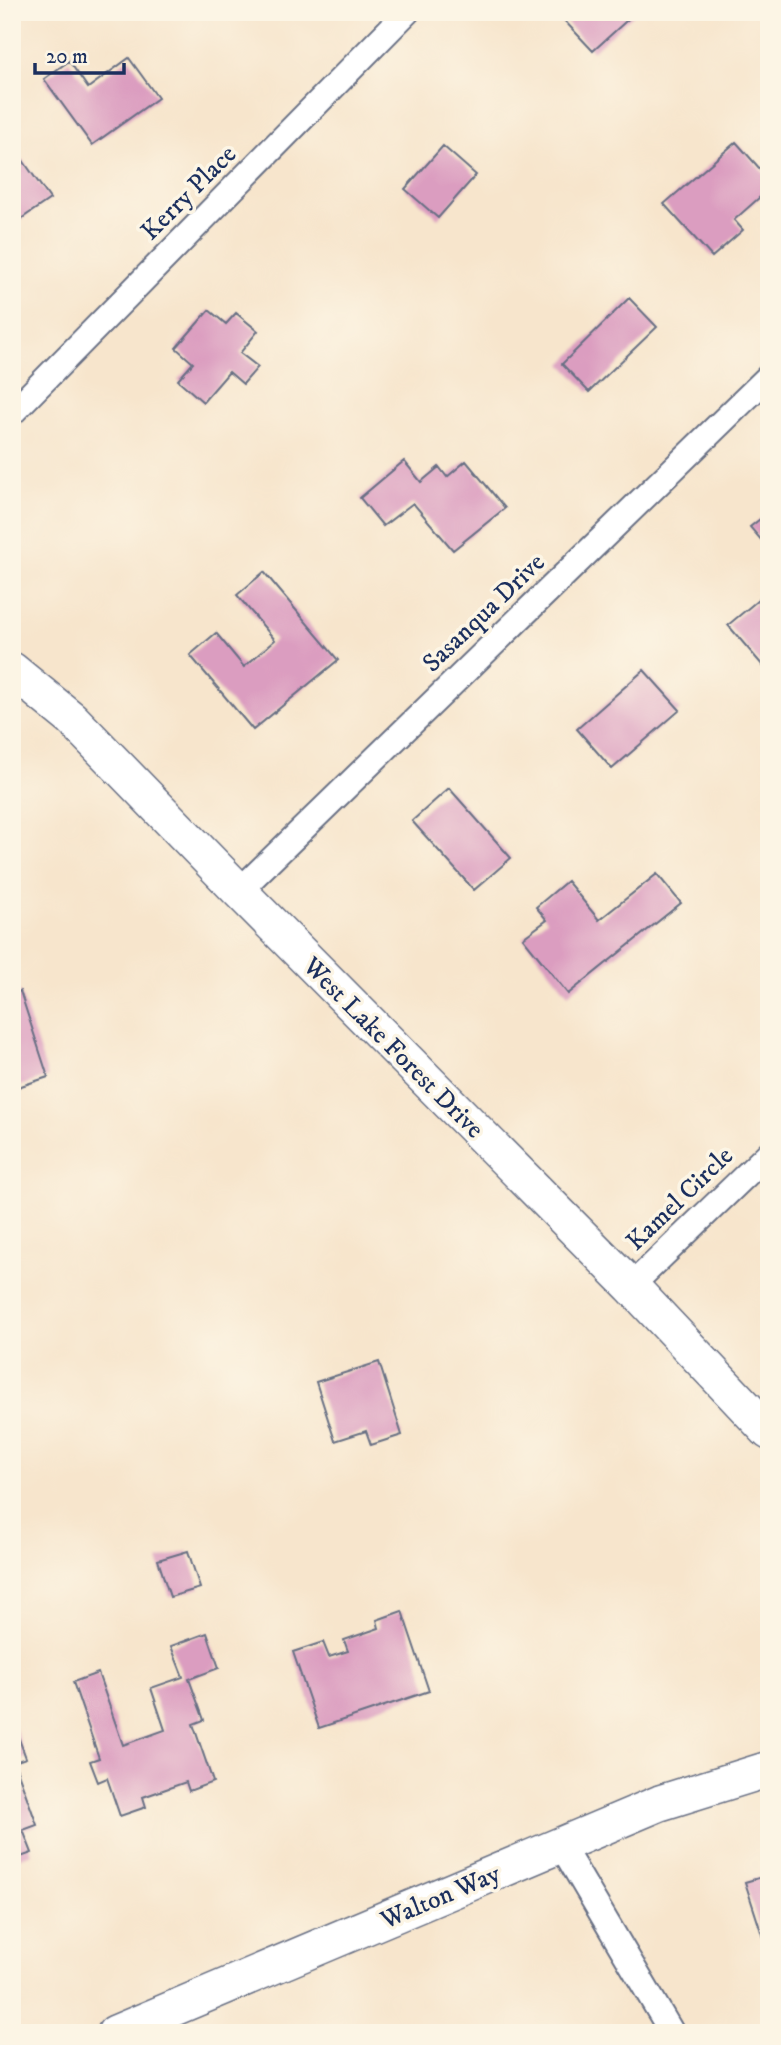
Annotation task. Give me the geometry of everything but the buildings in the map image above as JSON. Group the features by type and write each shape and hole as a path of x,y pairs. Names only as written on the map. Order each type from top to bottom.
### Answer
{"street":[{"name":"Kerry Place","path":"12,413 407,12"},
{"name":"Sasanqua Drive","path":"239,891 769,376"},
{"name":"West Lake Forest Drive","path":"12,670 72,719 631,1286 769,1432"},
{"name":"Kamel Circle","path":"631,1286 769,1153"},
{"name":"Walton Way","path":"115,2033 660,1803 769,1769"},
{"path":"561,1846 672,2033"}]}
